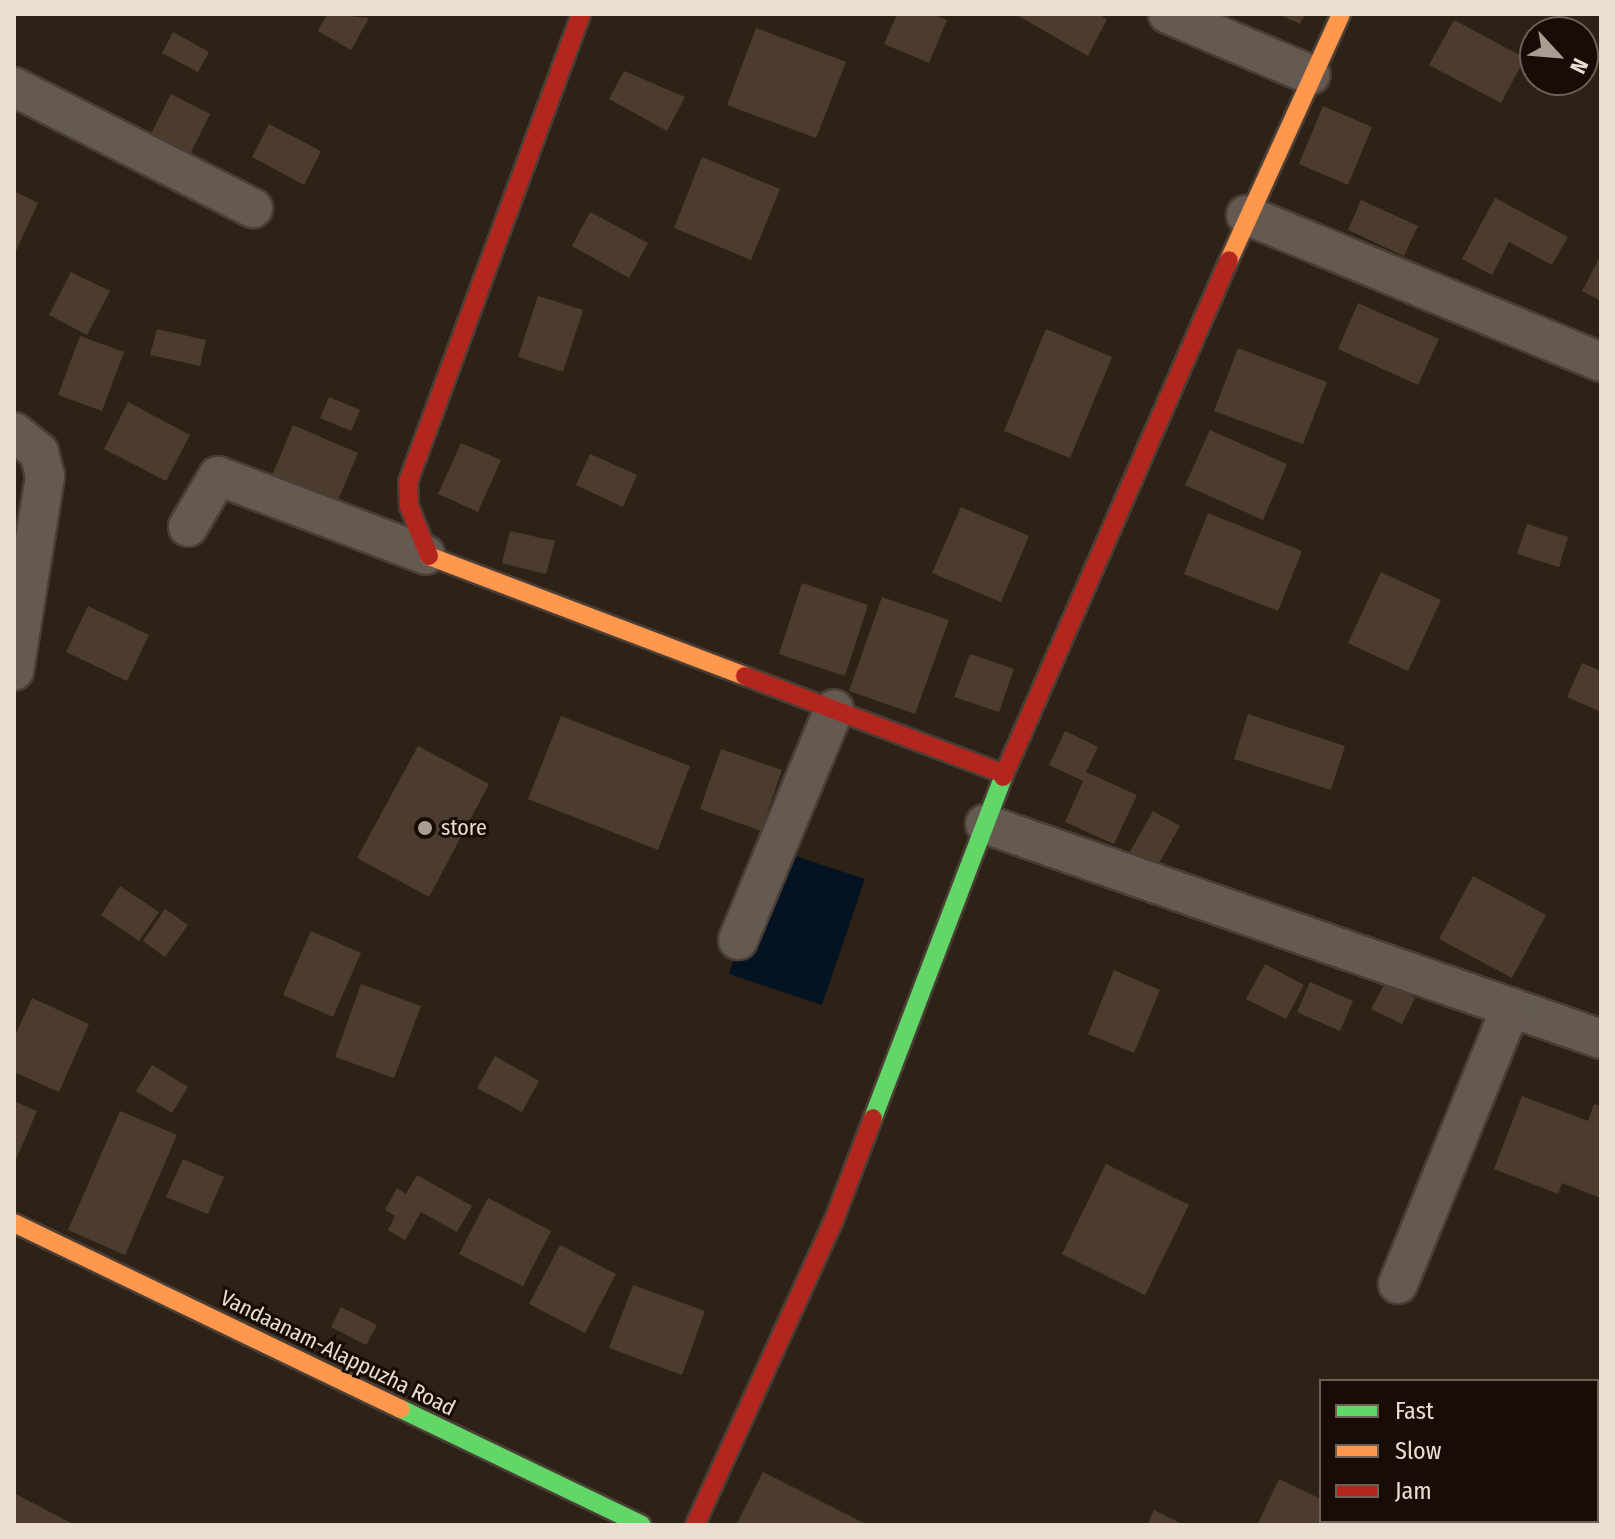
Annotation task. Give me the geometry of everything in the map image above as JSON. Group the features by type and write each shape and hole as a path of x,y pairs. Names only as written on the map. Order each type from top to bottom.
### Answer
{"street":[{"path":"426,555 409,506 408,482 581,14"},
{"path":"1168,14 1311,75"},
{"path":"695,1525 834,1220 1004,774 1246,215 1341,14"},
{"path":"14,87 253,208"},
{"path":"1246,215 1601,362"},
{"path":"14,432 39,452 45,476 14,671"},
{"path":"188,527 218,476 1004,774"},
{"path":"738,940 834,709"},
{"path":"985,824 1601,1039"},
{"path":"1398,1284 1511,1007"},
{"name":"Vandaanam-Alappuzha Road","path":"14,1223 640,1525"}],"water":[{"path":"771,848 865,879 822,1005 729,974"}],"building":[{"path":"327,14 369,18 351,50 318,31"},
{"path":"897,14 932,14 947,20 929,63 884,44"},
{"path":"1015,14 1098,14 1107,19 1088,56"},
{"path":"1278,14 1305,14 1300,24"},
{"path":"1454,20 1519,55 1519,69 1501,103 1429,65"},
{"path":"756,28 846,62 816,138 727,105"},
{"path":"173,32 209,52 198,72 162,53"},
{"path":"624,71 685,97 667,131 609,99"},
{"path":"171,94 210,114 184,166 145,146"},
{"path":"1323,106 1372,127 1348,185 1299,164"},
{"path":"269,124 321,151 304,185 252,157"},
{"path":"702,157 780,189 751,260 674,228"},
{"path":"14,191 38,203 14,255"},
{"path":"1495,198 1568,237 1552,265 1509,242 1492,275 1462,259"},
{"path":"1361,200 1418,226 1404,256 1348,230"},
{"path":"590,212 648,243 629,278 572,246"},
{"path":"1601,255 1601,301 1582,291"},
{"path":"71,272 110,291 87,335 49,315"},
{"path":"538,296 583,310 563,372 518,357"},
{"path":"1358,303 1439,339 1418,385 1338,349"},
{"path":"157,329 206,340 200,366 150,355"},
{"path":"1046,329 1112,357 1070,458 1004,431"},
{"path":"80,336 124,352 102,411 58,395"},
{"path":"1238,348 1327,382 1303,444 1214,411"},
{"path":"329,397 360,410 351,431 320,418"},
{"path":"128,402 190,435 166,481 104,449"},
{"path":"293,425 358,453 333,512 268,485"},
{"path":"1210,430 1287,464 1263,520 1185,485"},
{"path":"461,443 501,460 478,512 438,494"},
{"path":"590,454 637,475 623,507 576,485"},
{"path":"961,507 1029,536 1001,602 932,573"},
{"path":"1208,513 1302,551 1278,611 1184,574"},
{"path":"1527,524 1568,537 1559,567 1517,554"},
{"path":"510,531 555,541 546,574 502,563"},
{"path":"1381,572 1441,600 1408,671 1348,643"},
{"path":"802,583 868,605 845,676 779,654"},
{"path":"882,597 949,620 915,714 849,691"},
{"path":"88,606 149,635 127,681 66,652"},
{"path":"970,654 1014,669 999,712 954,697"},
{"path":"1582,663 1601,671 1601,712 1567,697"},
{"path":"1248,714 1345,746 1331,790 1234,759"},
{"path":"561,716 690,766 658,850 528,799"},
{"path":"1065,731 1098,747 1086,772 1137,795 1114,844 1065,822 1083,781 1049,765"},
{"path":"418,746 489,784 429,897 357,858"},
{"path":"721,749 782,770 761,831 700,809"},
{"path":"1153,811 1180,826 1154,872 1127,857"},
{"path":"1473,876 1546,915 1512,978 1439,939"},
{"path":"120,886 159,912 139,941 101,915"},
{"path":"165,909 188,925 165,957 143,941"},
{"path":"311,931 361,953 333,1017 283,995"},
{"path":"1265,964 1304,985 1286,1019 1246,999"},
{"path":"1114,970 1160,990 1134,1053 1088,1034"},
{"path":"1310,982 1353,1001 1340,1031 1297,1012"},
{"path":"1385,983 1415,998 1402,1024 1371,1009"},
{"path":"361,984 421,1006 394,1078 335,1057"},
{"path":"32,998 89,1024 59,1092 14,1072 14,1038"},
{"path":"495,1056 539,1081 522,1112 477,1088"},
{"path":"152,1065 188,1087 172,1113 136,1091"},
{"path":"1522,1096 1588,1121 1594,1104 1601,1106 1601,1198 1562,1183 1558,1194 1494,1169"},
{"path":"14,1101 37,1111 14,1164"},
{"path":"120,1111 177,1135 125,1255 68,1230"},
{"path":"183,1159 224,1177 208,1214 166,1197"},
{"path":"1106,1164 1189,1205 1145,1295 1062,1254"},
{"path":"417,1175 472,1206 457,1232 421,1212 405,1240 388,1230 395,1216 385,1210 397,1188 406,1194"},
{"path":"488,1198 551,1231 523,1286 459,1254"},
{"path":"560,1245 616,1274 585,1333 529,1304"},
{"path":"633,1285 705,1311 682,1375 609,1348"},
{"path":"341,1307 377,1325 366,1345 331,1327"},
{"path":"763,1472 864,1523 863,1525 736,1525"},
{"path":"1279,1479 1319,1498 1319,1523 1329,1523 1328,1525 1257,1525"},
{"path":"14,1493 71,1523 70,1525 14,1525"},
{"path":"1154,1510 1184,1525 1147,1525"},
{"path":"1409,1523 1450,1523 1408,1525"}],"traffic: fast":[{"path":"873,1118 1003,777"},
{"path":"401,1409 642,1525"}],"traffic: slow":[{"path":"1229,260 1341,14"},
{"path":"429,556 745,676"},
{"path":"14,1223 401,1409"}],"traffic: jam":[{"path":"429,556 409,506 408,482 581,14"},
{"path":"1003,777 1229,260"},
{"path":"745,676 1004,774"},
{"path":"695,1525 834,1220 873,1118"}],"place":[{"name":"store","path":"425,828"}]}
